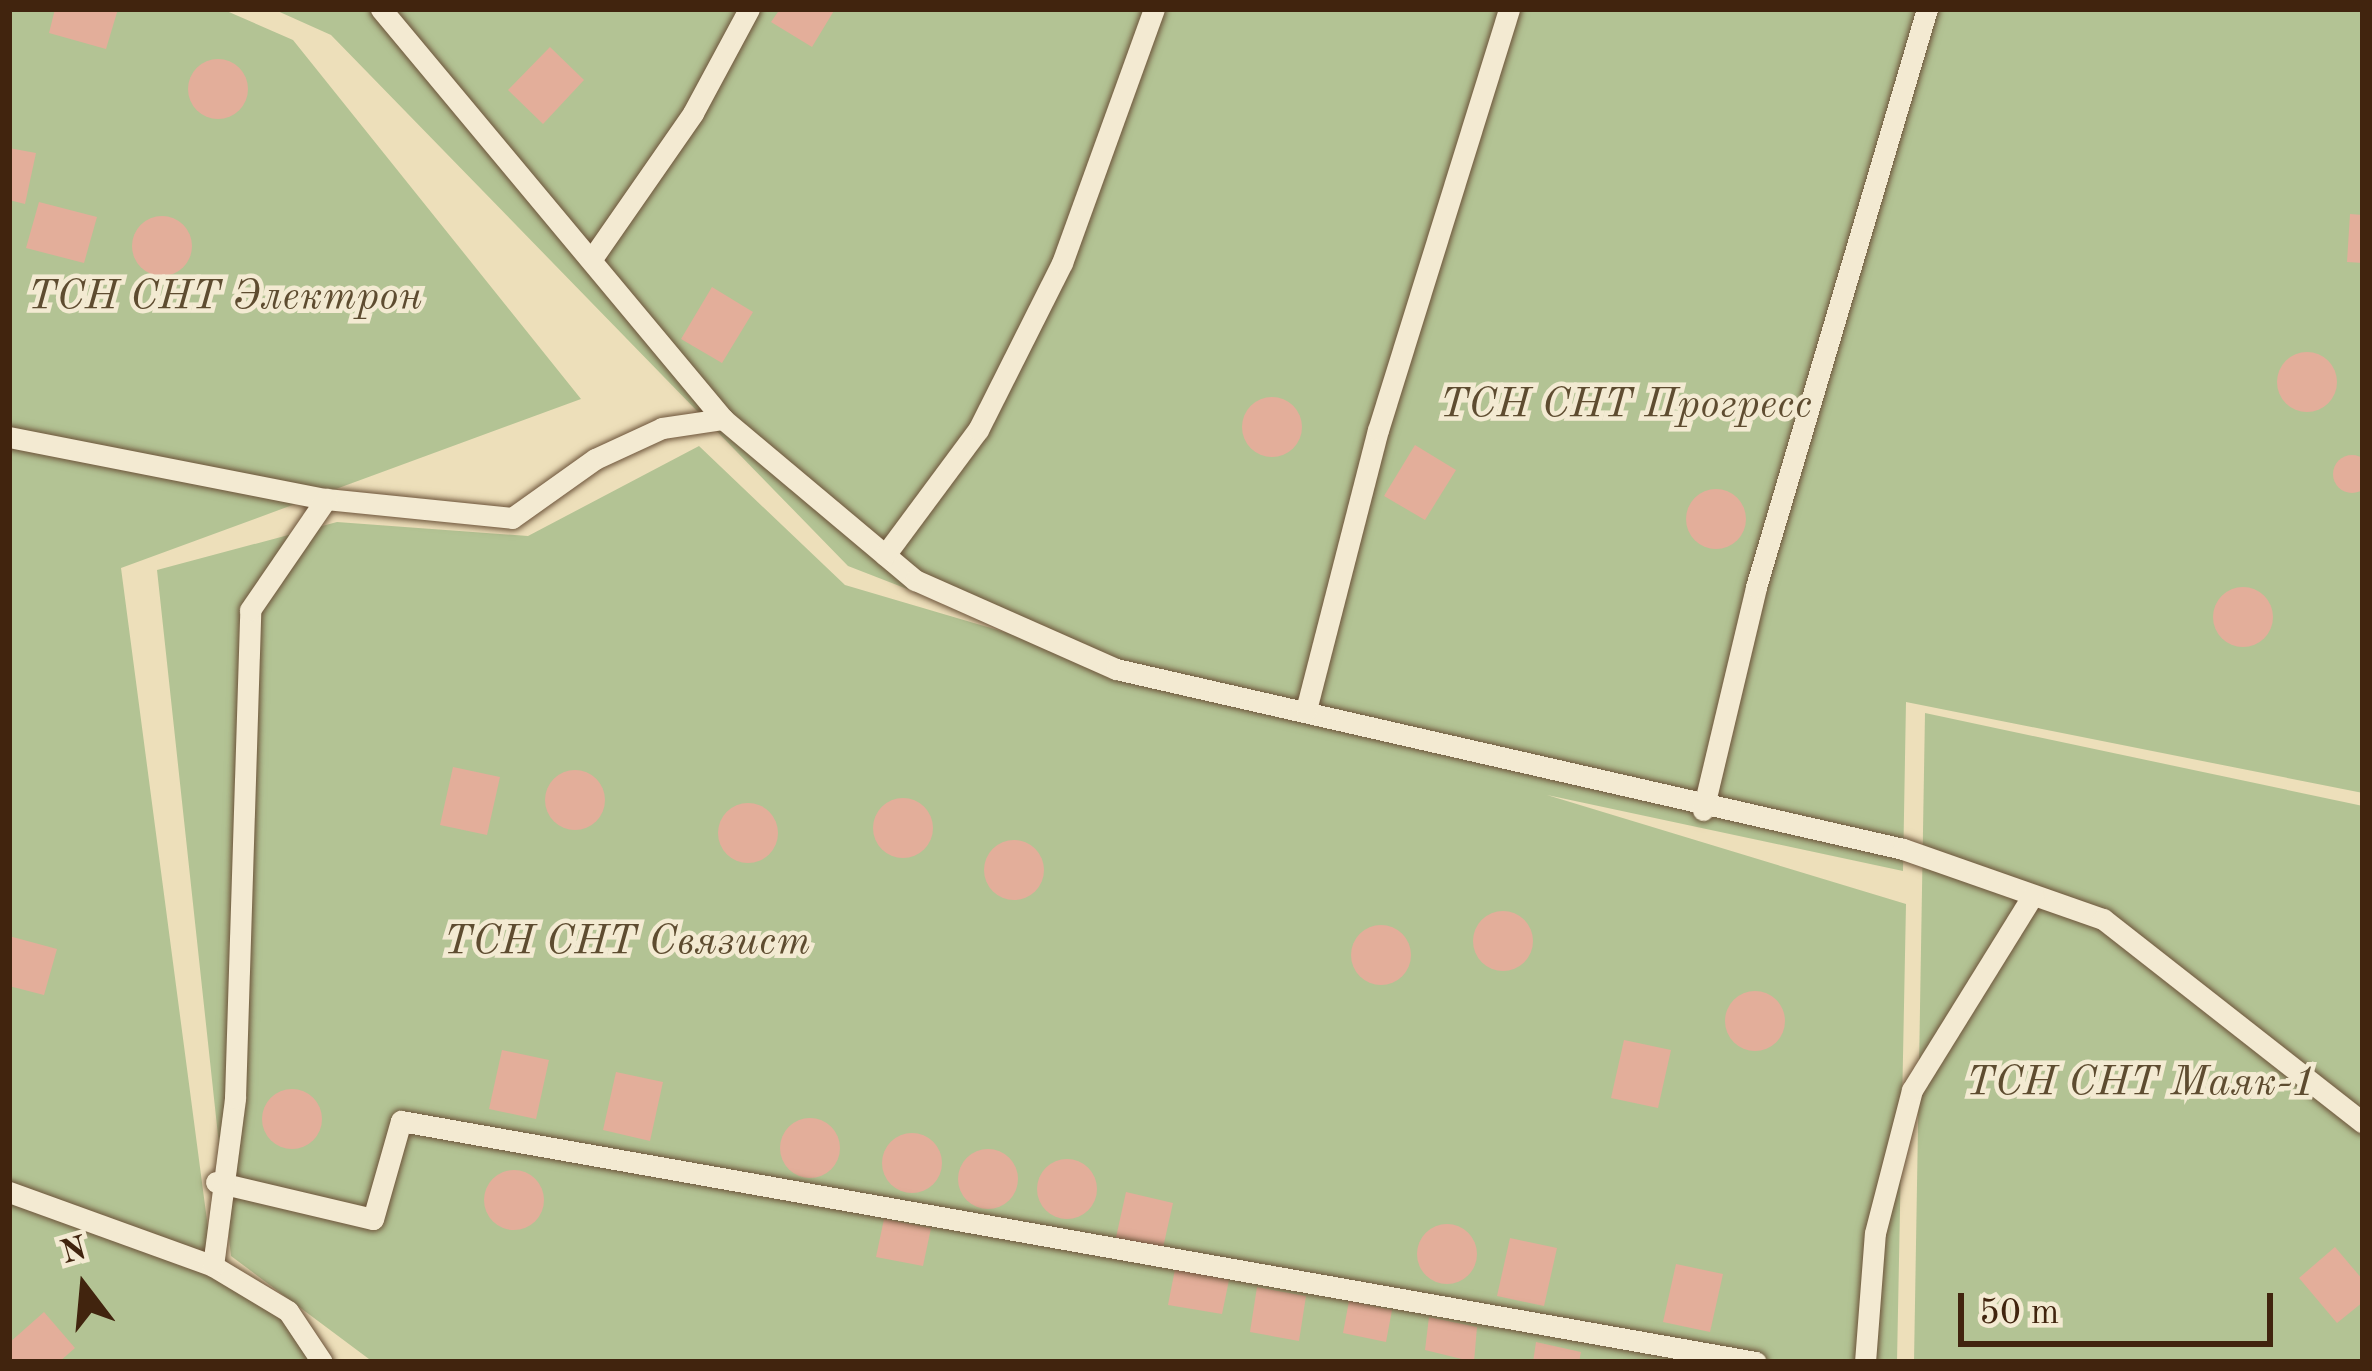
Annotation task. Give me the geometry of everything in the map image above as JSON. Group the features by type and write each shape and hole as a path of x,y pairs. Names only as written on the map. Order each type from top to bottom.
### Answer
{"lane":[{"path":"381,9 723,419 915,580 1116,669 1306,710 1703,809 1904,849 2103,920 2363,1123"},
{"path":"591,260 694,113 749,9"},
{"path":"886,555 978,430 1063,263 1154,9"},
{"path":"1306,710 1378,430 1509,9"},
{"path":"1703,809 1756,587 1928,9"},
{"path":"9,436 326,499 512,518 595,459 662,428 723,419"},
{"path":"213,1266 216,1182 235,1099 250,610 326,499"},
{"path":"1865,1362 1875,1233 1912,1090 2033,895"},
{"path":"216,1182 373,1219 401,1121 1756,1362"},
{"path":"9,1192 213,1266 288,1311 322,1362"}],"green space":[{"name":"ТСН СНТ Электрон","path":"9,9 222,9 293,40 581,399 121,568 213,1266 334,1362 9,1362"},
{"path":"273,9 2363,9 2363,793 1906,702 1903,871 1547,795 1906,904 1897,1362 373,1362 231,1256 157,570 337,522 528,536 699,446 845,585 1062,649 848,566 331,35"},
{"name":"ТСН СНТ Маяк-1","path":"1925,713 2363,806 2363,1362 1914,1362"}],"building":[{"path":"55,9 118,9 106,49 49,33"},
{"path":"780,9 835,9 812,47 771,22"},
{"path":"550,47 584,80 543,124 508,90"},
{"path":"218,59 239,68 248,89 239,110 218,119 197,110 188,89 197,68"},
{"path":"9,148 36,153 25,204 9,200"},
{"path":"39,202 97,217 84,263 26,248"},
{"path":"2350,214 2363,215 2363,263 2347,262"},
{"path":"162,216 183,225 192,246 183,267 162,276 141,267 132,246 141,225"},
{"path":"712,287 753,312 722,363 681,339"},
{"path":"2307,352 2328,361 2337,382 2328,403 2307,412 2286,403 2277,382 2286,361"},
{"path":"1272,397 1293,406 1302,427 1293,448 1272,457 1251,448 1242,427 1251,406"},
{"path":"1415,445 1456,470 1425,520 1384,496"},
{"path":"2352,455 2365,461 2371,474 2365,487 2352,493 2339,487 2333,474 2339,461"},
{"path":"1716,489 1737,498 1746,519 1737,540 1716,549 1695,540 1686,519 1695,498"},
{"path":"2243,587 2264,596 2273,617 2264,638 2243,647 2222,638 2213,617 2222,596"},
{"path":"453,767 500,777 487,835 440,825"},
{"path":"575,770 596,779 605,800 596,821 575,830 554,821 545,800 554,779"},
{"path":"903,798 924,807 933,828 924,849 903,858 882,849 873,828 882,807"},
{"path":"748,803 769,812 778,833 769,854 748,863 727,854 718,833 727,812"},
{"path":"1014,840 1035,849 1044,870 1035,891 1014,900 993,891 984,870 993,849"},
{"path":"1503,911 1524,920 1533,941 1524,962 1503,971 1482,962 1473,941 1482,920"},
{"path":"1381,925 1402,934 1411,955 1402,976 1381,985 1360,976 1351,955 1360,934"},
{"path":"9,936 57,949 44,995 9,986"},
{"path":"1755,991 1776,1000 1785,1021 1776,1042 1755,1051 1734,1042 1725,1021 1734,1000"},
{"path":"1624,1040 1671,1050 1658,1108 1611,1098"},
{"path":"502,1050 549,1060 536,1119 489,1109"},
{"path":"616,1072 663,1082 650,1141 603,1130"},
{"path":"292,1089 313,1098 322,1119 313,1140 292,1149 271,1140 262,1119 271,1098"},
{"path":"810,1118 831,1127 840,1148 831,1169 810,1178 789,1169 780,1148 789,1127"},
{"path":"912,1133 933,1142 942,1163 933,1184 912,1193 891,1184 882,1163 891,1142"},
{"path":"988,1149 1009,1158 1018,1179 1009,1200 988,1209 967,1200 958,1179 967,1158"},
{"path":"1067,1159 1088,1168 1097,1189 1088,1210 1067,1219 1046,1210 1037,1189 1046,1168"},
{"path":"514,1170 535,1179 544,1200 535,1221 514,1230 493,1221 484,1200 493,1179"},
{"path":"1126,1192 1173,1203 1160,1261 1113,1251"},
{"path":"884,1219 931,1228 923,1266 876,1257"},
{"path":"1447,1224 1468,1233 1477,1254 1468,1275 1447,1284 1426,1275 1417,1254 1426,1233"},
{"path":"1510,1238 1557,1248 1544,1306 1497,1296"},
{"path":"2335,1247 2363,1280 2363,1302 2337,1323 2299,1278"},
{"path":"1676,1264 1723,1274 1710,1332 1663,1322"},
{"path":"1175,1269 1229,1280 1222,1314 1168,1305"},
{"path":"1257,1287 1306,1296 1299,1341 1250,1332"},
{"path":"1349,1301 1392,1310 1386,1342 1343,1333"},
{"path":"44,1312 75,1348 59,1362 9,1362 9,1343"},
{"path":"1429,1317 1477,1327 1474,1362 1425,1350"},
{"path":"1536,1342 1581,1352 1579,1362 1533,1362"}],"park label":[{"name":"ТСН СНТ Прогресс","path":"1626,406"},
{"name":"ТСН СНТ Связист","path":"627,943"}]}
